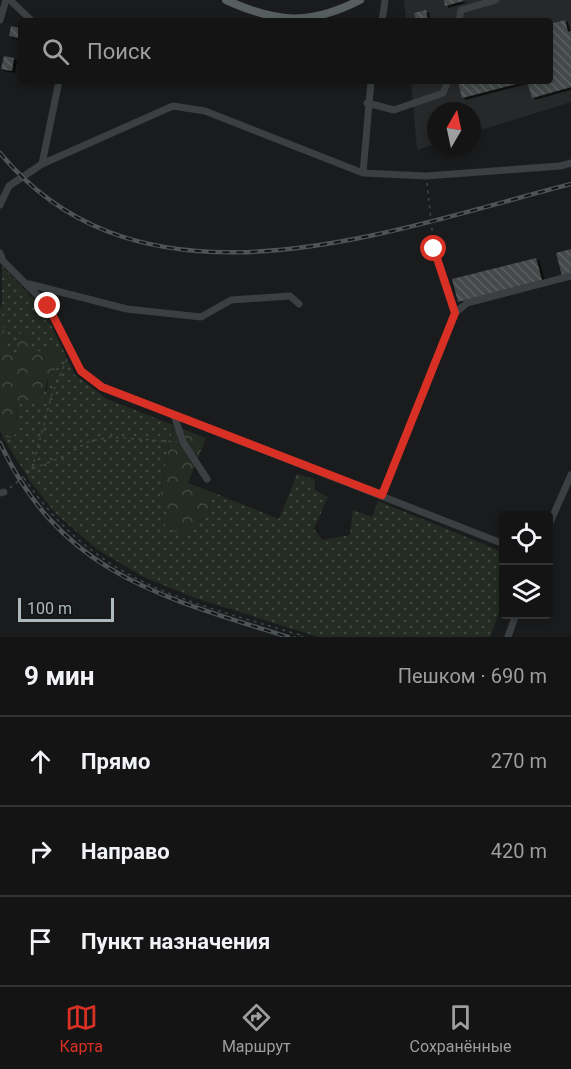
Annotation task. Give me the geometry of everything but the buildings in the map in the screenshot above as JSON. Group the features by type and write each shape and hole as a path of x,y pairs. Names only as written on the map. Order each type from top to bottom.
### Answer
{"main road":[{"path":"226,0 262,15 288,18"},
{"path":"310,18 357,1"}],"street":[{"path":"0,20 8,0 29,18"},
{"path":"382,18 385,0"},
{"path":"459,18 460,10 496,0"},
{"path":"42,164 58,84"},
{"path":"363,173 371,84"},
{"path":"368,103 394,110 443,93 447,84"},
{"path":"0,205 9,186 21,176 42,164 173,106 205,111 363,173 426,176 560,166 571,163"},
{"path":"0,253 3,261 29,284 48,306 81,371 102,387 499,542"},
{"path":"382,495 455,313 467,303 571,276"},
{"path":"29,284 127,309 201,317 231,300 290,296 299,304"},
{"path":"175,417 183,442 207,479"},
{"path":"553,518 571,475"},
{"path":"508,637 515,619"}],"path":[{"path":"426,176 434,249 455,313"},
{"path":"32,470 52,394 71,348"},
{"path":"2,493 32,470 90,441 112,437 183,442"},
{"path":"24,478 46,509 65,530 91,552 124,574 193,603 305,637"},
{"path":"293,637 300,635"}],"shaded area":[{"path":"404,0 571,0 571,102 481,130 481,102 427,102 427,147 417,150 411,84 553,84 553,18 406,18"}],"green space":[{"path":"2,266 44,310 75,375 107,399 173,425 160,495 169,515 165,526 186,537 208,512 212,492 279,519 297,474 314,479 315,490 328,497 314,529 322,540 350,535 353,510 372,517 378,501 499,550 499,613 490,637 318,637 195,598 144,577 98,550 56,514 30,481 2,436 12,438 17,417 16,405 20,399 47,390 48,379 55,371 54,344 43,353 32,349 30,341 18,353 13,354 2,342"},
{"path":"0,304 6,344 13,354 18,353 17,347 22,329 31,332 30,341 33,349 43,353 54,344 60,351 62,362 48,379 42,400 21,399 16,405 17,432 12,438 2,436 0,429"},
{"path":"173,425 206,438 188,483 212,492 208,512 186,538 165,526 169,514 160,496"}],"railway":[{"path":"0,153 58,206 124,237 196,251 272,251 349,240 426,223 571,184"},
{"path":"0,443 25,487 53,523 85,551 120,574 158,593 288,637"}],"route":[{"path":"48,306 81,371 102,387 382,495 455,313 434,249"}]}
